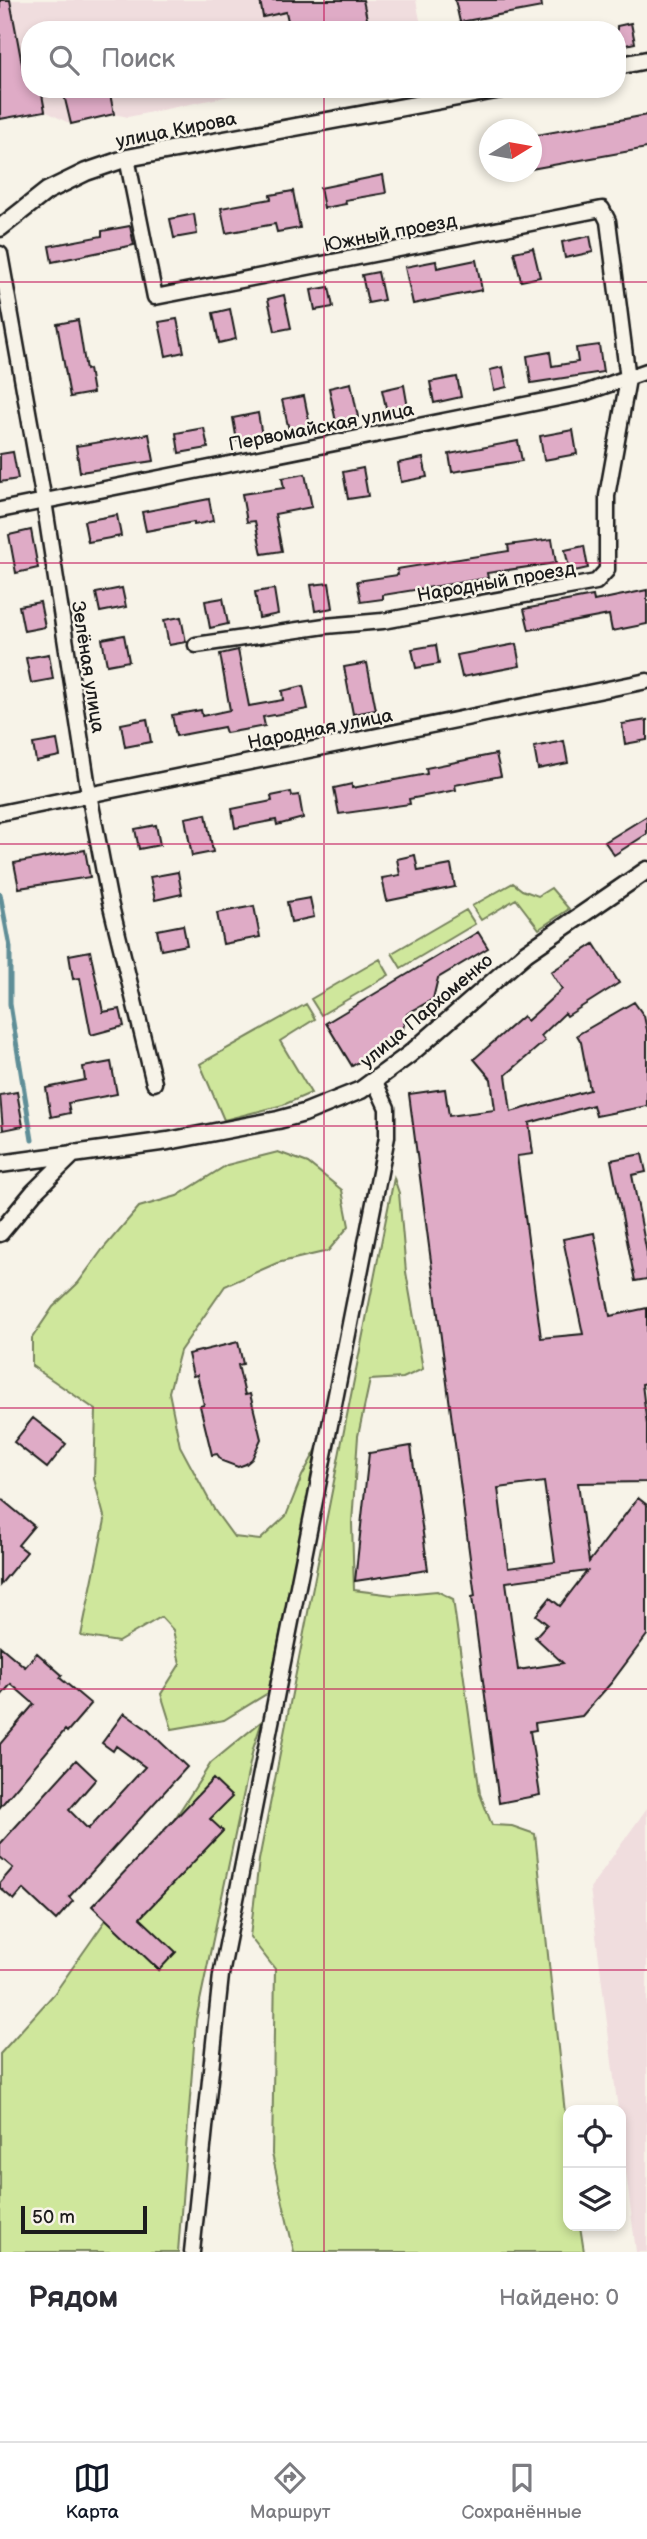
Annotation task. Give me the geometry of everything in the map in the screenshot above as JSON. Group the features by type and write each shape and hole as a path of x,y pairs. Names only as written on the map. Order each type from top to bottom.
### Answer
{"street":[{"path":"626,64 647,60"},
{"name":"улица Кирова","path":"0,228 47,191 86,172 127,158 452,98"},
{"name":"Южный проезд","path":"127,158 155,297 602,209 608,221 628,379"},
{"name":"Зелёная улица","path":"0,254 44,501 89,794 109,898 153,1083"},
{"name":"Первомайская улица","path":"0,510 584,393 647,371"},
{"name":"Народный проезд","path":"196,645 325,626 383,621 596,582 607,569 607,496 628,379"},
{"name":"Народная улица","path":"0,814 647,681"},
{"name":"улица Пархоменко","path":"0,1164 168,1141 304,1113 361,1090 411,1054 526,953 647,870"},
{"path":"192,2252 221,1975 387,1137 387,1108 375,1082"},
{"path":"0,1233 34,1192 74,1153"}],"shaded area":[{"path":"0,0 416,0 420,21 21,21 21,81 0,85"},
{"path":"43,98 219,98 128,117 114,114 71,124 45,111"},
{"path":"647,1808 647,2252 636,2252 626,2173 626,2105 617,2105 590,1888"}],"green space":[{"path":"513,883 538,896 551,888 569,909 539,929 516,899 481,920 472,906"},
{"path":"466,910 475,924 401,968 392,953"},
{"path":"380,959 389,975 321,1015 311,999"},
{"path":"306,1004 315,1019 280,1041 311,1093 283,1105 224,1120 200,1064"},
{"path":"278,1152 308,1163 342,1190 349,1226 328,1251 277,1263 225,1286 180,1351 169,1392 180,1446 215,1511 234,1537 260,1540 286,1516 302,1476 319,1445 268,1693 224,1720 172,1729 161,1694 180,1664 173,1630 161,1617 118,1642 81,1636 105,1520 94,1479 96,1410 32,1366 32,1338 53,1307 78,1283 139,1207 177,1196 227,1165"},
{"path":"394,1178 399,1193 406,1272 423,1369 403,1378 370,1380 358,1436 352,1523 354,1590 393,1595 437,1591 453,1599 480,1794 492,1825 512,1826 535,1834 564,2105 563,2231 581,2231 584,2252 294,2252 272,2154 275,1969 250,1937 259,1860"},
{"path":"262,1721 253,1749 196,2020 178,2252 0,2252 0,2054 54,1994 148,1860 211,1763"}],"building":[{"path":"0,0 10,0 21,59 21,98 43,98 45,111 0,119"},
{"path":"260,0 363,0 368,21 288,21 286,12 263,17"},
{"path":"455,0 541,0 542,7 460,21"},
{"path":"631,23 635,43 626,45 626,24"},
{"path":"65,98 111,98 114,114 71,124"},
{"path":"647,115 647,148 542,167 542,134"},
{"path":"383,175 386,193 345,200 346,204 324,208 320,188"},
{"path":"293,191 300,228 277,232 275,224 226,233 221,208 271,199 270,195"},
{"path":"194,214 197,234 174,238 170,219"},
{"path":"130,226 134,245 52,262 49,246 102,236 102,231"},
{"path":"590,236 593,252 565,258 562,242"},
{"path":"533,248 540,277 521,281 514,252"},
{"path":"476,260 482,290 413,304 405,267 436,261 437,268"},
{"path":"378,272 384,300 368,303 362,275"},
{"path":"329,287 333,307 315,310 311,290"},
{"path":"284,295 291,328 275,331 268,299"},
{"path":"230,309 236,339 219,343 213,313"},
{"path":"177,319 184,352 166,356 159,322"},
{"path":"78,320 86,370 89,369 93,393 70,397 57,324"},
{"path":"599,345 603,372 531,383 527,356 550,352 552,366 578,362 576,348"},
{"path":"503,367 507,387 494,390 490,370"},
{"path":"457,377 461,397 434,403 430,382"},
{"path":"351,383 358,417 336,422 329,388"},
{"path":"404,385 408,408 387,412 382,390"},
{"path":"304,396 310,426 289,430 282,400"},
{"path":"258,413 262,436 237,441 233,418"},
{"path":"204,428 208,448 179,453 176,433"},
{"path":"573,430 577,454 544,460 540,436"},
{"path":"149,434 154,461 80,472 76,446"},
{"path":"518,441 522,461 452,472 449,454"},
{"path":"13,452 18,479 0,482 0,454"},
{"path":"423,458 427,477 401,482 398,463"},
{"path":"363,468 368,496 348,499 343,472"},
{"path":"305,474 312,507 275,514 282,551 262,554 255,521 247,522 242,494 284,488 282,478"},
{"path":"209,499 213,521 146,531 142,512"},
{"path":"117,515 121,536 88,542 84,521"},
{"path":"31,530 38,568 16,573 9,535"},
{"path":"552,539 556,563 487,573 488,578 383,595 383,599 361,602 357,581 398,575 397,569 509,551 508,545"},
{"path":"584,546 588,568 570,572 565,550"},
{"path":"329,583 333,608 315,611 311,585"},
{"path":"122,588 126,607 100,612 96,593"},
{"path":"274,589 278,614 259,618 255,592"},
{"path":"647,590 647,624 612,631 609,615 529,630 524,609 593,596 594,601"},
{"path":"223,598 228,624 210,628 205,601"},
{"path":"40,602 45,627 24,631 19,606"},
{"path":"181,617 186,642 169,645 164,620"},
{"path":"124,635 129,661 107,665 102,639"},
{"path":"516,644 520,666 462,677 457,655"},
{"path":"436,645 439,664 416,668 412,649"},
{"path":"238,650 249,706 283,700 282,691 303,686 308,709 263,717 265,726 226,733 224,727 176,736 172,715 201,710 202,716 230,710 220,654"},
{"path":"49,654 53,679 31,683 26,658"},
{"path":"367,663 376,710 353,714 344,667"},
{"path":"147,719 151,742 125,747 121,724"},
{"path":"647,720 647,740 625,744 622,724"},
{"path":"57,740 60,756 36,761 33,744"},
{"path":"564,741 568,763 538,769 534,747"},
{"path":"496,754 501,776 455,785 456,790 409,799 410,804 339,814 334,788 352,784 352,788 427,774 426,768"},
{"path":"291,792 292,796 299,795 303,818 277,825 276,820 235,828 232,809 272,801 271,796"},
{"path":"206,814 213,852 192,856 185,818"},
{"path":"647,816 647,834 614,855 605,842"},
{"path":"156,825 160,845 139,849 135,829"},
{"path":"85,850 90,877 19,888 14,863"},
{"path":"415,855 418,871 451,865 455,887 387,901 382,878 400,875 397,859"},
{"path":"178,872 182,894 155,900 150,877"},
{"path":"310,898 314,917 291,922 287,902"},
{"path":"254,906 260,937 223,944 217,913"},
{"path":"183,925 187,945 161,950 157,930"},
{"path":"478,932 488,948 438,978 433,999 407,1014 401,1036 352,1066 326,1023"},
{"path":"594,944 619,983 567,1016 565,1013 541,1036 545,1041 506,1075 511,1112 590,1090 581,1042 577,1035 634,1002 644,1016 647,1030 647,1106 596,1116 593,1105 529,1123 533,1154 517,1156 541,1338 583,1334 563,1239 594,1233 610,1316 647,1308 647,1383 642,1384 647,1425 647,1482 578,1483 589,1562 638,1498 647,1505 647,1635 582,1716 535,1723 536,1730 530,1731 540,1795 499,1803 472,1597 475,1596 409,1094 445,1089 449,1116 495,1110 491,1079 474,1059 523,1016 527,1021 562,989 551,972","holes":["544,1482 555,1562 508,1568 498,1488","587,1571 560,1606 550,1598 536,1615 547,1624 535,1637 563,1663 518,1670 506,1582"]},
{"path":"90,951 103,1012 120,1009 124,1026 91,1035 80,978 73,979 69,955"},
{"path":"111,1062 117,1094 68,1103 70,1113 51,1117 46,1088 85,1080 83,1067"},
{"path":"17,1092 23,1126 3,1130 0,1095"},
{"path":"642,1154 646,1172 632,1175 647,1253 647,1279 635,1281 611,1160"},
{"path":"238,1342 243,1364 238,1365 245,1395 250,1394 261,1439 252,1459 238,1467 222,1461 217,1454 212,1455 200,1406 204,1405 197,1375 193,1376 188,1354"},
{"path":"33,1418 66,1444 47,1468 14,1442"},
{"path":"411,1446 428,1570 355,1581 369,1453"},
{"path":"0,1498 34,1526 18,1545 27,1552 0,1585"},
{"path":"0,1646 25,1667 37,1653 62,1675 60,1678 91,1704 67,1732 65,1730 0,1807 0,1744 34,1704 11,1684 0,1697"},
{"path":"124,1713 148,1730 187,1767 69,1897 73,1901 56,1920 23,1889 14,1900 0,1888 0,1883 13,1868 0,1857 0,1844 76,1760 96,1779 69,1810 88,1829 145,1767 116,1746 113,1751 102,1743"},
{"path":"213,1779 232,1797 210,1819 223,1831 140,1918 176,1952 159,1970 92,1906"}],"waterway":[{"path":"0,894 10,947 10,1004 32,1140"}]}
